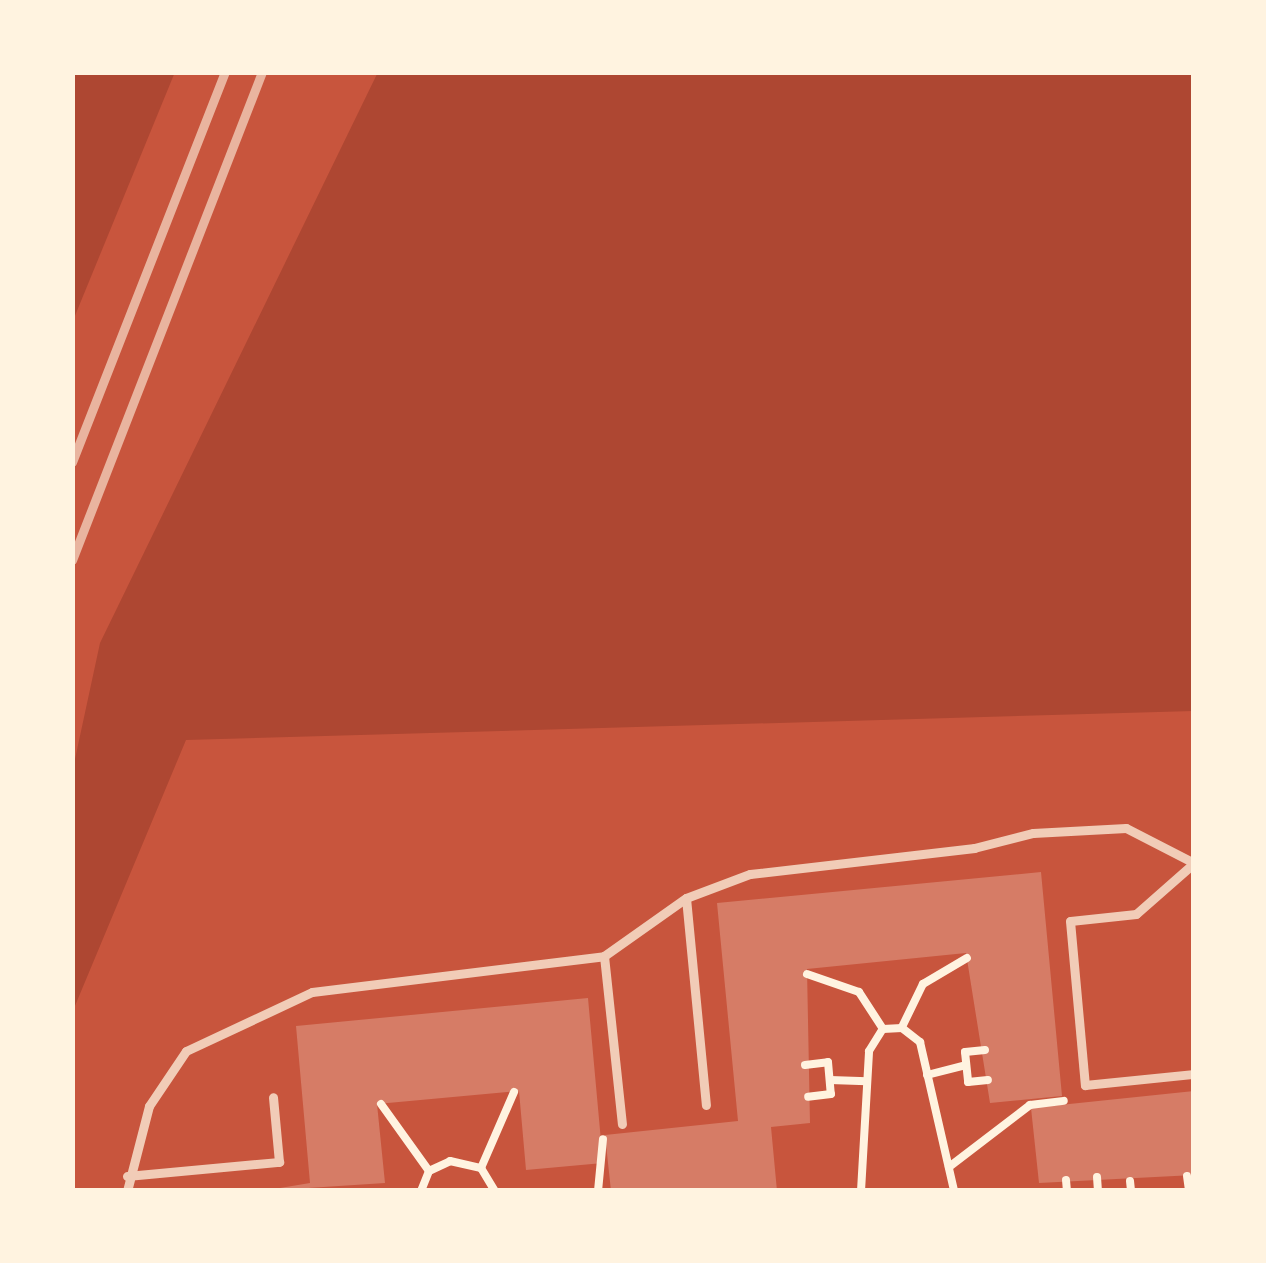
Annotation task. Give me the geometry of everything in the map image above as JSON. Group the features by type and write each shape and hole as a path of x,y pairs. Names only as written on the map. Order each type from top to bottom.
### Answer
{"lane":[{"path":"127,1191 127,1176 149,1106 186,1051 295,1000 604,956 686,898 750,874 974,848 1033,833 1126,828 1194,863 1136,914 1070,921 1085,1085 1194,1075"},
{"path":"686,898 706,1105"},
{"path":"604,956 622,1124"},
{"path":"127,1176 278,1162 273,1097"}],"path":[{"path":"902,1028 923,984 967,958"},
{"path":"807,974 859,992 883,1029"},
{"path":"861,1191 872,1038 883,1029 902,1028 920,1042 954,1191"},
{"path":"985,1050 965,1052 966,1065 968,1082 988,1080"},
{"path":"805,1065 828,1062 830,1080 831,1094 808,1097"},
{"path":"927,1075 966,1065"},
{"path":"830,1080 867,1082"},
{"path":"949,1167 1030,1106 1065,1101 1085,1085"},
{"path":"481,1168 514,1092"},
{"path":"381,1104 429,1172"},
{"path":"598,1191 602,1132 622,1124"},
{"path":"421,1191 429,1172 451,1160 481,1168 495,1191"},
{"path":"1187,1175 1189,1191"},
{"path":"1096,1177 1098,1191"}],"shaded area":[{"path":"72,72 175,72 72,323"},
{"path":"378,72 1194,72 1194,711 186,740 72,1013 72,773 100,643"}],"building":[{"path":"1041,872 1062,1096 990,1103 966,953 807,969 810,1123 771,1127 777,1191 611,1191 605,1135 738,1121 717,903"},
{"path":"588,998 603,1163 526,1170 519,1091 377,1104 385,1183 262,1191 310,1183 296,1026"},
{"path":"1194,1091 1194,1175 1039,1183 1031,1108"}],"railway":[{"path":"72,462 225,72"},
{"path":"72,560 262,72"}]}
